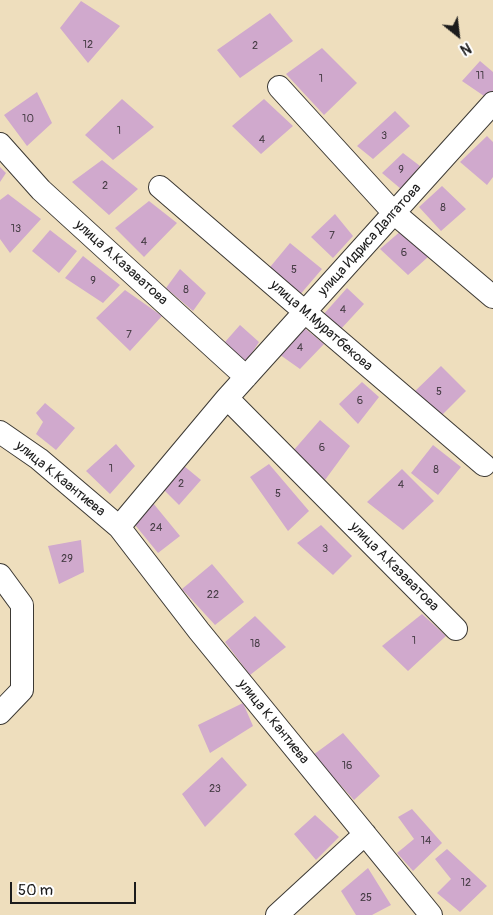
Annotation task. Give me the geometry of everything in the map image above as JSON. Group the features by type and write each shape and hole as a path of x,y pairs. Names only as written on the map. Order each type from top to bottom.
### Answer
{"street":[{"path":"279,87 394,213 493,297"},
{"name":"улица Идриса Далгатова","path":"119,527 227,398 493,103"},
{"name":"улица А.Казаватова","path":"0,144 41,190 246,377"},
{"name":"улица М.Муратбекова","path":"160,187 484,465"},
{"name":"улица А.Казаватова","path":"227,398 456,629"},
{"name":"улица К.Каантиева","path":"0,432 40,459 119,527"},
{"name":"улица К.Кантиева","path":"119,527 199,631 432,915"},
{"path":"0,575 22,605 22,690 0,713"},
{"path":"277,915 365,834"}],"building":[{"path":"81,1 120,26 88,63 60,28"},
{"path":"270,13 293,41 240,78 217,50"},
{"path":"322,48 357,83 324,115 286,74"},
{"path":"480,61 493,72 493,91 487,98 462,81"},
{"path":"37,92 52,123 27,146 4,115"},
{"path":"122,99 154,127 113,160 85,135"},
{"path":"264,99 293,126 261,154 232,126"},
{"path":"395,111 410,126 373,159 357,146"},
{"path":"487,136 493,142 493,177 487,185 460,162"},
{"path":"403,153 420,166 401,189 382,173"},
{"path":"102,160 138,189 109,215 72,182"},
{"path":"0,167 6,173 0,182"},
{"path":"442,186 466,209 441,231 419,207"},
{"path":"8,194 41,219 10,253 0,239 0,200"},
{"path":"149,201 177,223 144,257 115,228"},
{"path":"335,214 353,236 333,258 311,237"},
{"path":"50,230 77,251 59,273 32,251"},
{"path":"402,230 428,257 408,275 380,249"},
{"path":"290,243 322,269 298,297 266,272"},
{"path":"83,256 120,285 103,303 65,278"},
{"path":"180,269 206,293 193,311 166,288"},
{"path":"347,288 364,304 340,330 323,315"},
{"path":"125,290 162,316 130,351 96,318"},
{"path":"240,325 259,342 246,362 225,342"},
{"path":"302,326 324,344 300,369 276,352"},
{"path":"441,366 466,391 440,417 413,393"},
{"path":"362,382 379,397 358,424 339,404"},
{"path":"45,403 75,428 56,450 36,434 43,422 36,413"},
{"path":"320,420 350,446 325,480 293,451"},
{"path":"116,444 135,466 110,494 86,471"},
{"path":"433,445 461,467 438,495 411,473"},
{"path":"269,464 309,511 288,531 250,477"},
{"path":"184,466 201,480 179,505 161,487"},
{"path":"402,469 434,501 403,530 367,502"},
{"path":"153,503 180,536 158,553 131,520"},
{"path":"321,525 352,556 333,575 297,543"},
{"path":"81,540 84,572 59,584 48,546"},
{"path":"212,564 244,602 215,625 182,589"},
{"path":"422,614 446,636 408,671 382,646"},
{"path":"255,616 286,647 250,675 225,642"},
{"path":"243,703 253,726 210,753 198,725"},
{"path":"343,733 380,776 354,800 313,755"},
{"path":"222,757 247,785 205,827 182,794"},
{"path":"412,809 442,843 413,871 397,853 414,839 398,817"},
{"path":"315,815 339,837 316,860 294,834"},
{"path":"447,849 487,886 460,912 437,893 451,879 435,859"},
{"path":"368,868 391,905 372,915 356,915 341,891"}]}
